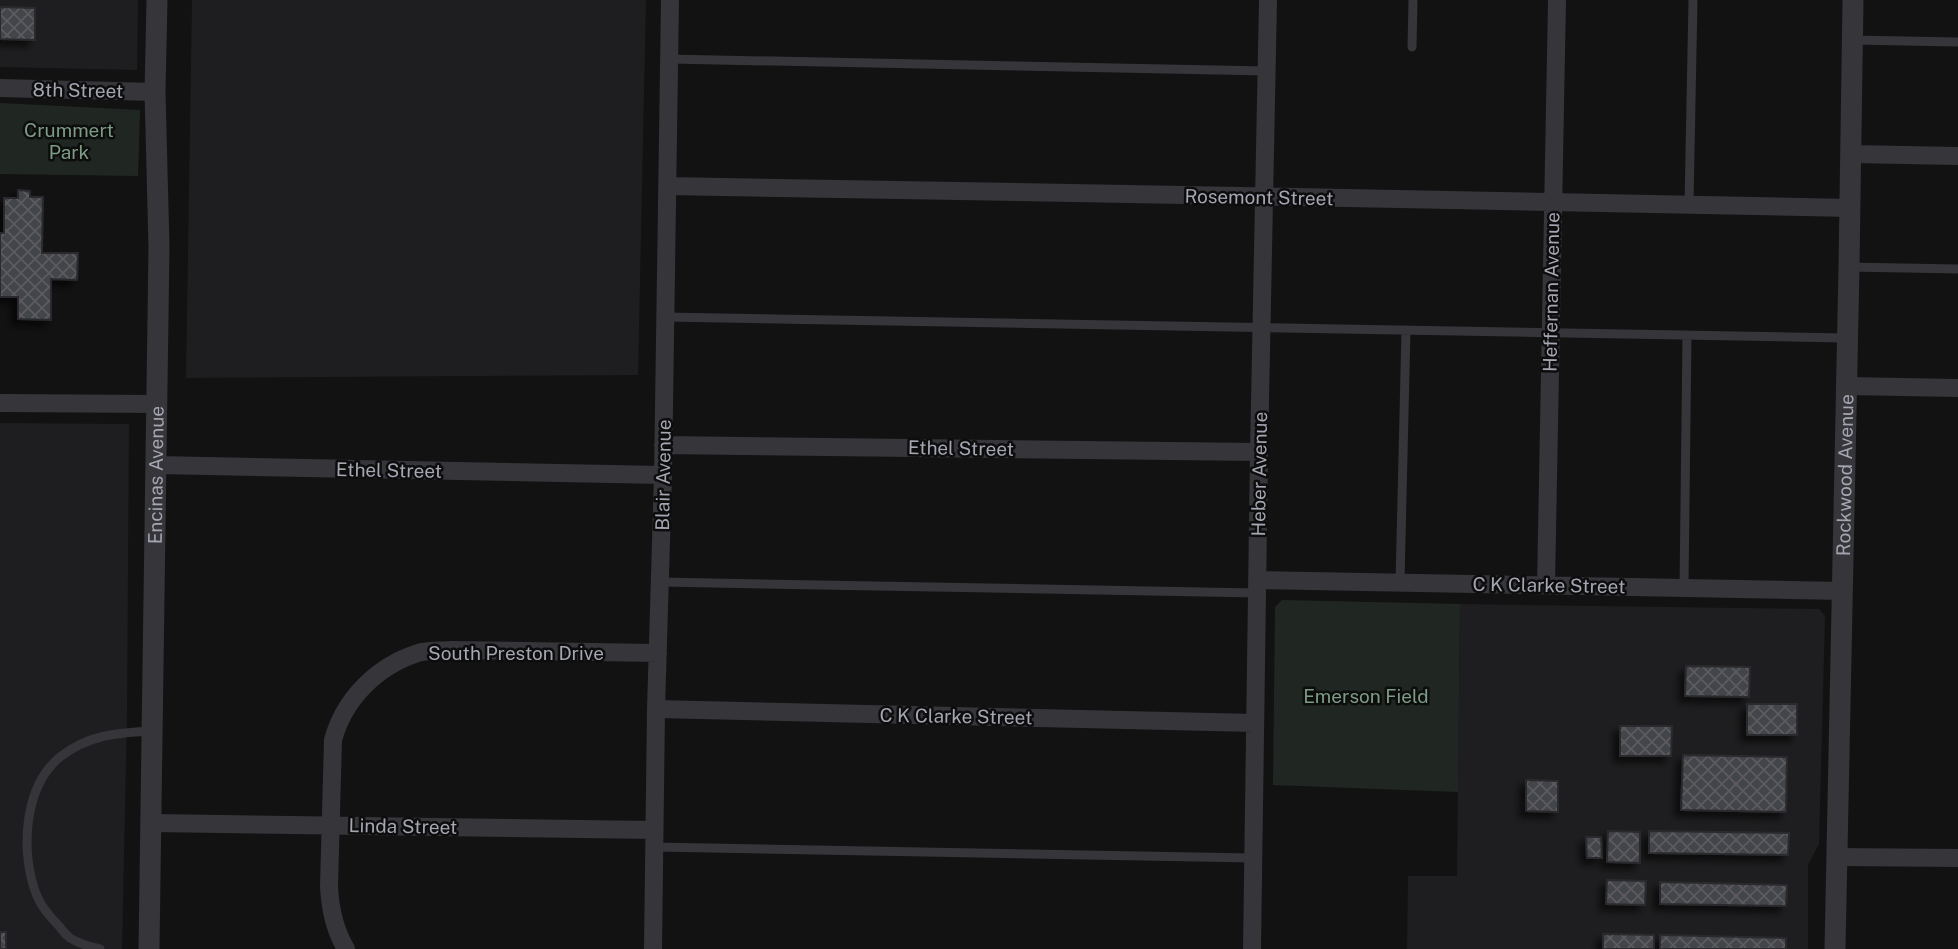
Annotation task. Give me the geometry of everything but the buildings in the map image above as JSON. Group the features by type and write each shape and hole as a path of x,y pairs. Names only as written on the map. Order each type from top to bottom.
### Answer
{"street":[{"name":"Encinas Avenue","path":"149,949 159,247 155,92 157,0"},
{"name":"Blair Avenue","path":"653,949 670,0"},
{"name":"Heber Avenue","path":"1252,949 1268,0"},
{"name":"Heffernan Avenue","path":"1546,584 1557,0"},
{"name":"Rockwood Avenue","path":"1835,949 1853,0"},
{"name":"8th Street","path":"0,88 155,92"},
{"path":"1851,154 1958,156"},
{"name":"Rosemont Street","path":"667,186 1553,200 1850,208"},
{"path":"1847,386 1958,388"},
{"path":"0,403 157,404"},
{"name":"Ethel Street","path":"663,444 1259,452"},
{"name":"Ethel Street","path":"156,465 663,475"},
{"name":"C K Clarke Street","path":"1257,587 1400,582 1842,591"},
{"name":"South Preston Drive","path":"346,949 330,909 333,740 337,722 368,681 391,665 419,653 451,650 658,653"},
{"name":"C K Clarke Street","path":"656,709 1255,723"},
{"name":"Linda Street","path":"152,823 330,825 654,839"},
{"path":"1837,857 1958,858"}],"lane":[{"path":"1412,47 1413,0"},
{"path":"1689,204 1693,0"},
{"path":"1852,40 1958,42"},
{"path":"669,59 1267,71"},
{"path":"1849,267 1958,269"},
{"path":"665,317 1848,338"},
{"path":"1400,582 1406,330"},
{"path":"1684,587 1687,335"},
{"path":"660,582 1257,587"},
{"path":"100,949 70,938 46,912 37,897 28,853 29,814 34,795 44,775 59,758 97,737 122,732 152,731"},
{"path":"654,839 1254,858"}],"shaded area":[{"path":"0,0 138,0 137,70 0,67"},
{"path":"192,0 646,0 638,375 186,378"},
{"path":"0,423 129,424 122,949 0,949"},
{"path":"1460,604 1819,609 1825,616 1819,844 1808,865 1808,949 1407,949 1408,876 1457,876"}],"green space":[{"name":"Crummert Park","path":"0,103 140,110 138,176 0,174"},
{"name":"Emerson Field","path":"1282,600 1460,604 1458,792 1273,785 1275,607"}]}
